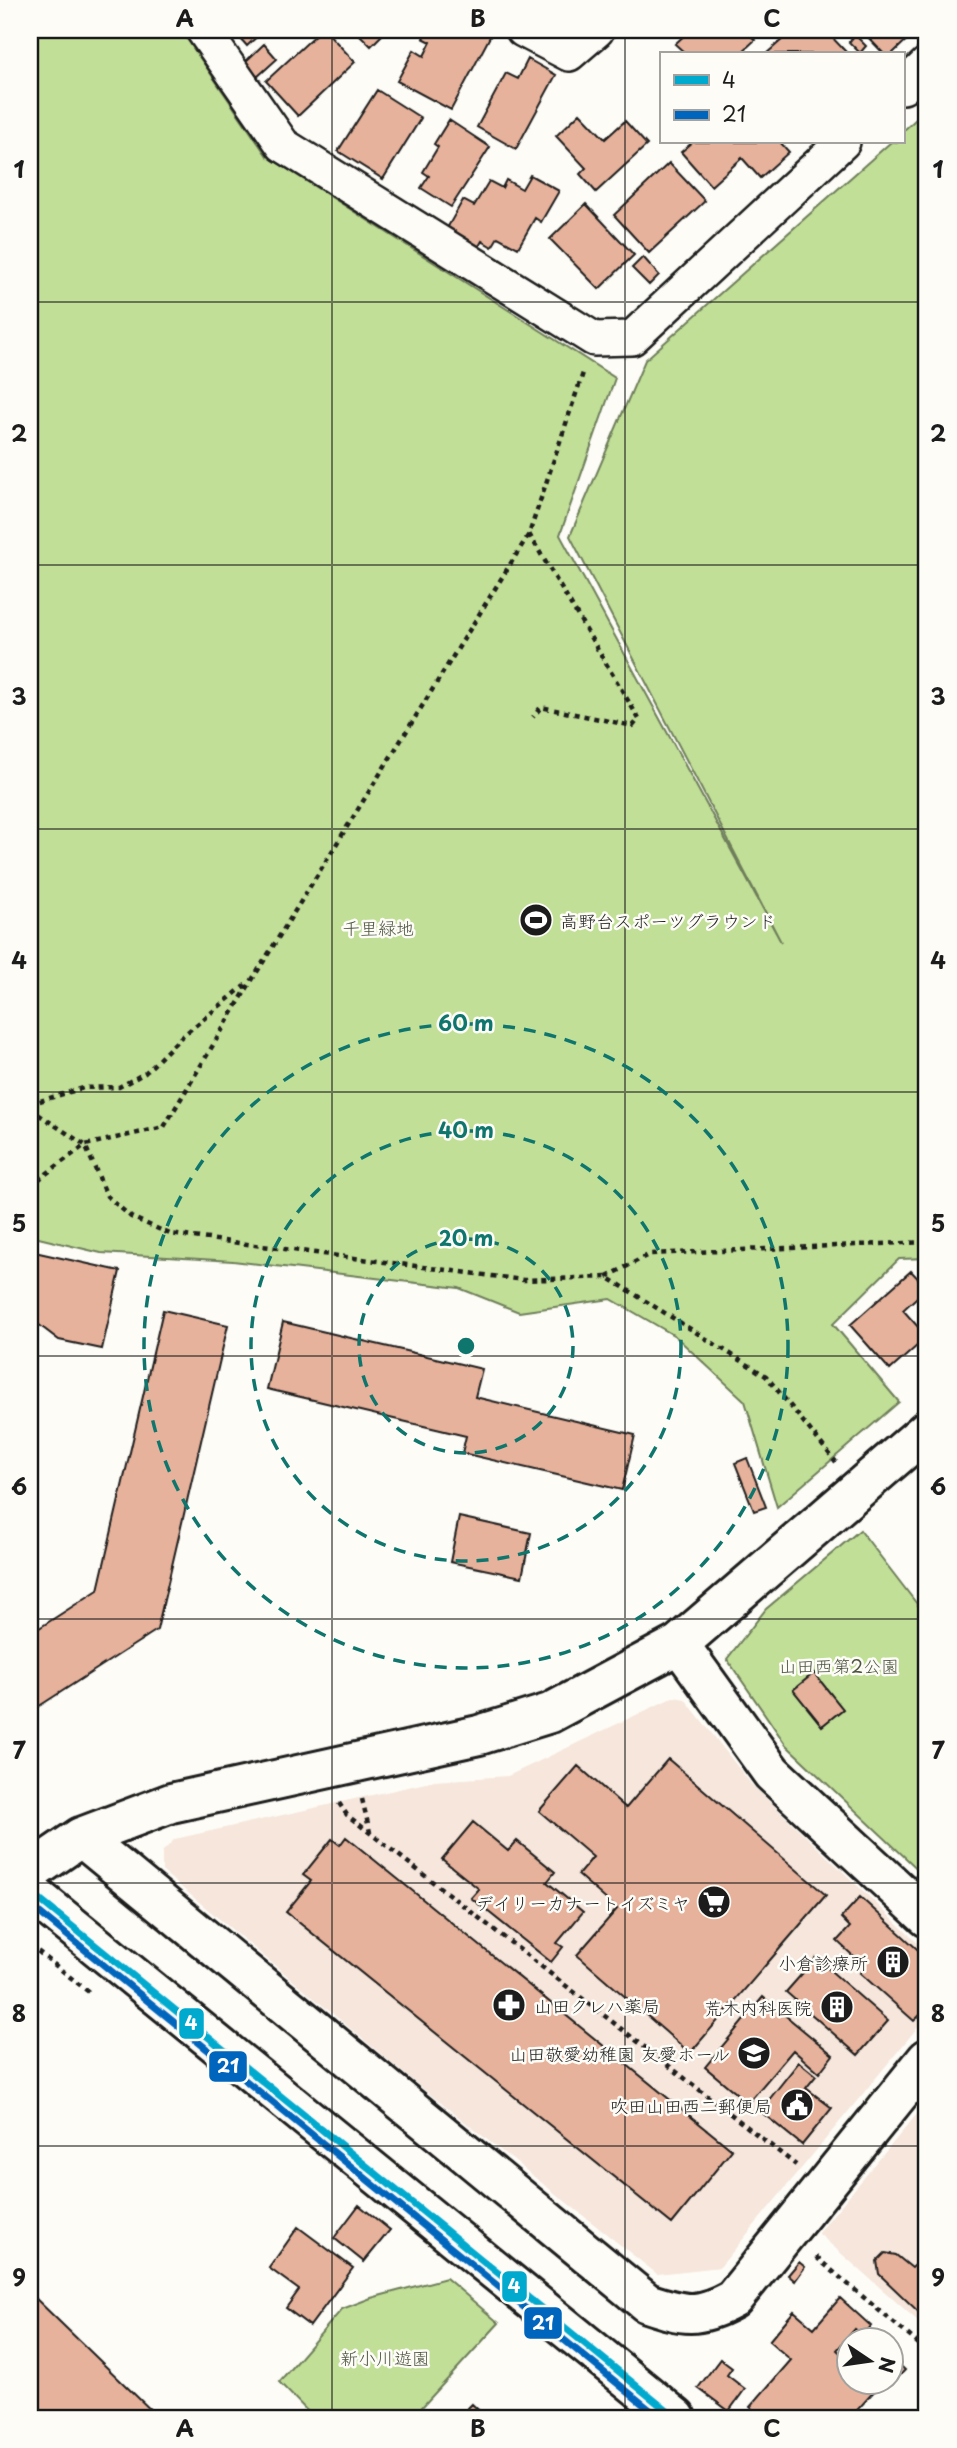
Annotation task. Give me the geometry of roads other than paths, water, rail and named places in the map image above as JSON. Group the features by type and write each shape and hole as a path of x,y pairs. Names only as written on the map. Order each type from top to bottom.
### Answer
{"street":[{"path":"202,30 283,145 594,339 632,338 842,144"},
{"path":"523,30 569,54 597,30"},
{"path":"904,86 927,64"},
{"path":"30,1872 81,1837 171,1803 479,1735 550,1713 679,1644 927,1430"},
{"path":"679,1644 772,1773 927,1917"},
{"path":"81,1837 647,2303 682,2315 712,2310 733,2299 927,2059"},
{"path":"41,1902 676,2418"}],"place":[{"name":"高野台スポーツグラウンド","path":"536,920"},
{"name":"デイリーカナートイズミヤ","path":"714,1902"},
{"name":"小倉診療所","path":"893,1962"},
{"name":"山田クレハ薬局","path":"509,2005"},
{"name":"荒木内科医院","path":"837,2007"},
{"name":"山田敬愛幼稚園 友愛ホール","path":"754,2053"},
{"name":"吹田山田西二郵便局","path":"797,2105"}],"park label":[{"name":"千里緑地","path":"378,927"},
{"name":"山田西第2公園","path":"839,1665"},
{"name":"新小川遊園","path":"385,2357"}]}
